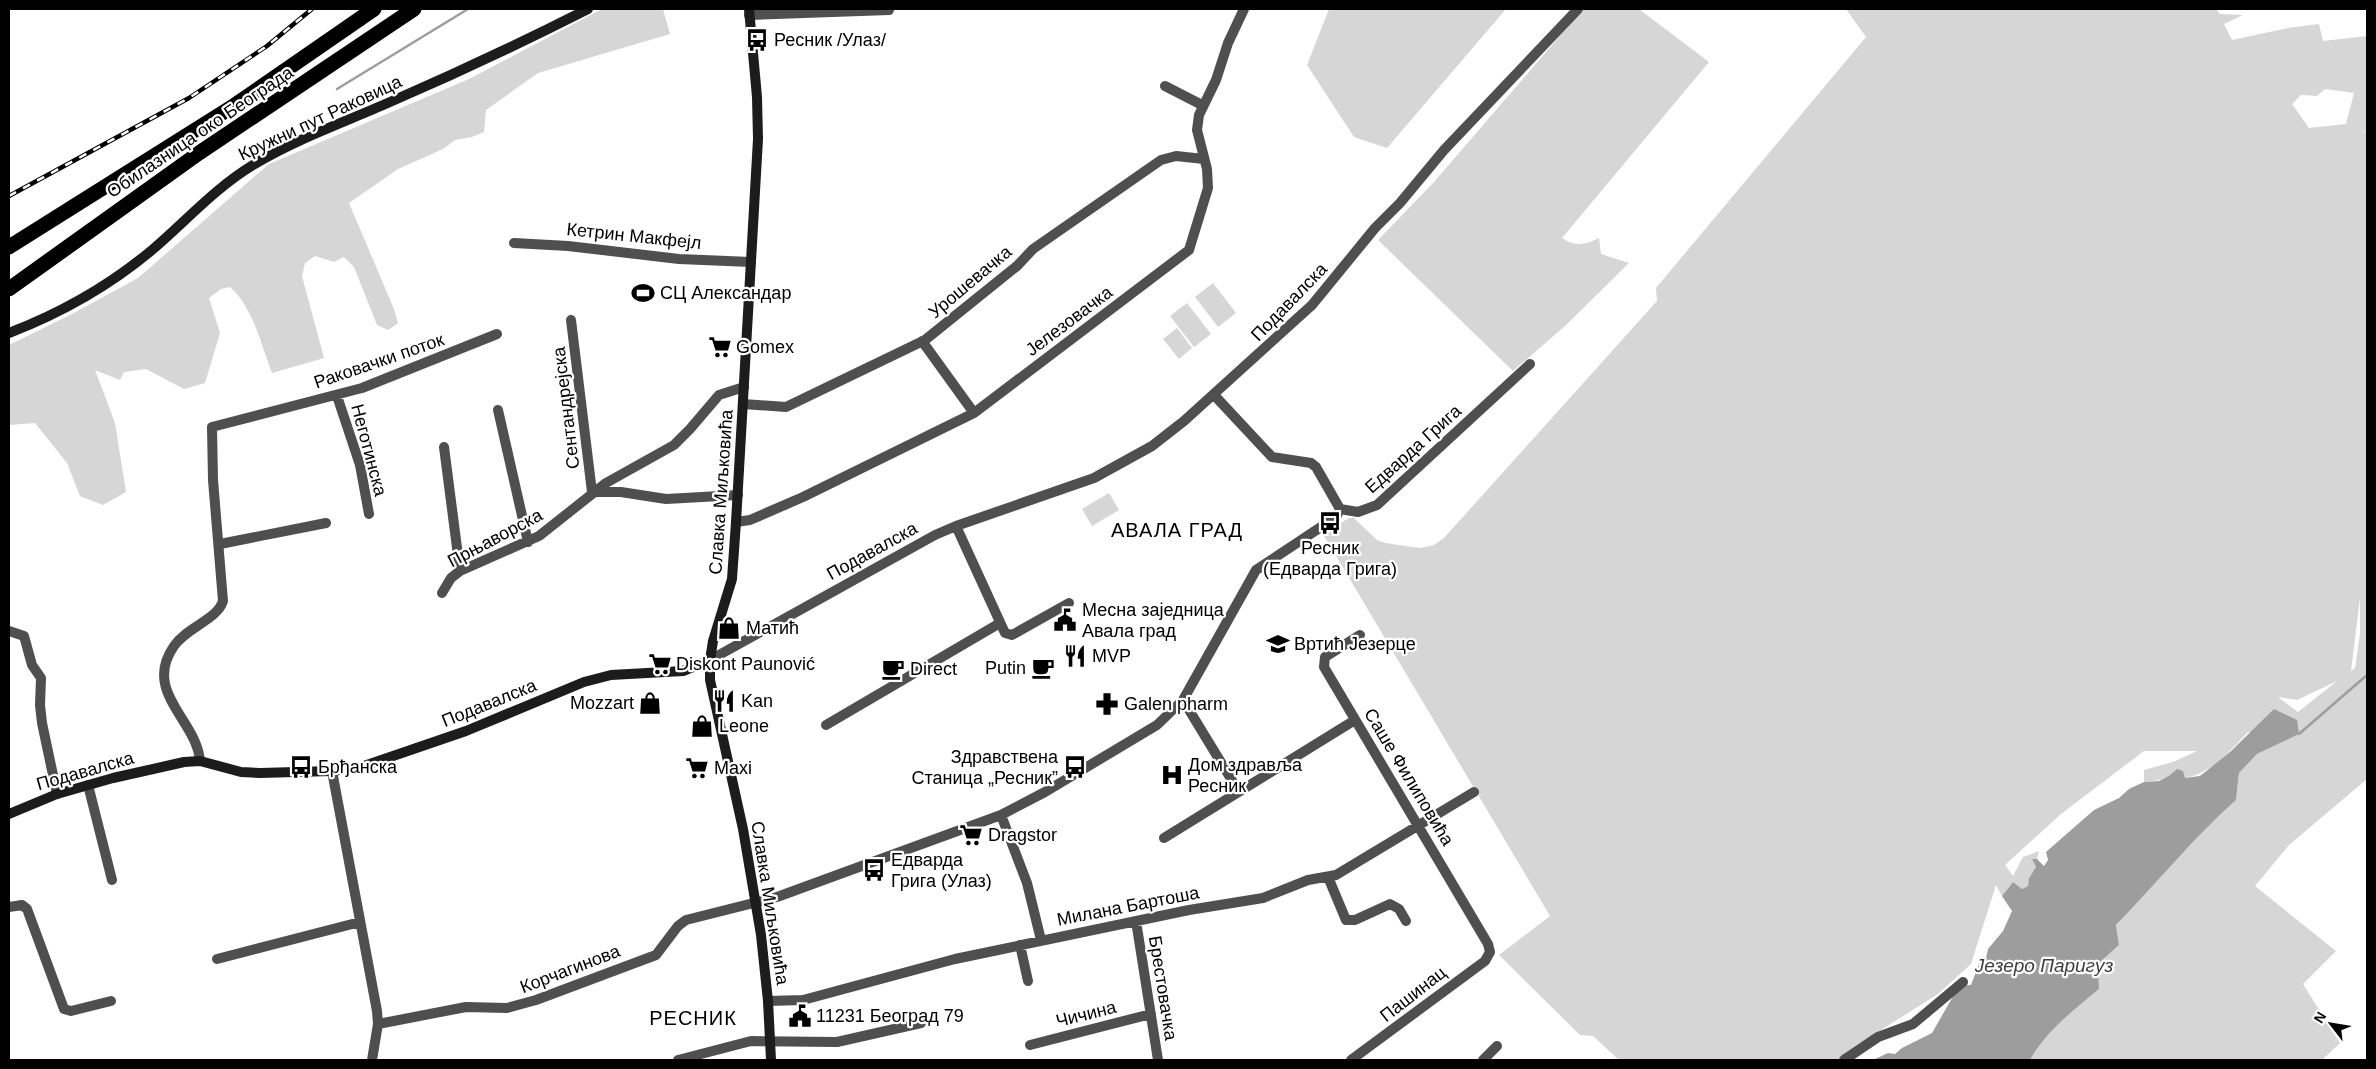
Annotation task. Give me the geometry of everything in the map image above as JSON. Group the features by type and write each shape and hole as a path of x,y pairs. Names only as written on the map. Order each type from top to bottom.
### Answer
{"highway":[{"name":"Обилазница око Београда","path":"9,247 235,105 374,9"},
{"name":"Обилазница око Београда","path":"9,289 199,153 414,9"}],"street":[{"name":"Кружни пут Раковица","path":"9,333 83,299 110,281 151,250 216,192 253,165 328,129 478,62 588,9"},
{"name":"Јелезовачка","path":"736,522 750,520 803,497 974,413 1189,250 1208,194 1208,175 1197,130 1197,121 1202,105 1216,80 1228,43 1244,9"},
{"name":"Подавалска","path":"9,814 57,794 169,765 200,762 246,773 332,771 360,767 418,748 600,677 627,673 683,671 710,660 905,551 956,526 1094,478 1152,446 1215,396 1312,305 1375,228 1400,203 1444,150 1578,9"},
{"path":"749,12 889,10"},
{"name":"Славка Миљковића","path":"749,12 758,130 738,495 732,579 716,630 710,660 710,680 714,706 743,829 756,903 768,1002 771,1060"},
{"path":"1165,86 1202,105"},
{"name":"Урошевачка","path":"743,404 786,407 922,341 994,285 1033,249 1161,160 1176,156 1204,159"},
{"name":"Кетрин Макфејл","path":"514,244 568,246 679,259 750,262"},
{"name":"Сентандрејска","path":"571,320 592,492"},
{"name":"Раковачки поток","path":"220,544 213,480 212,428 362,388 497,334"},
{"path":"922,341 974,413"},
{"name":"Едварда Грига","path":"1340,509 1358,512 1377,505 1530,364"},
{"name":"Прњаворска","path":"442,593 451,578 460,571 528,542 550,529 592,492 622,472 674,445 690,430 719,395 744,387"},
{"name":"Неготинска","path":"337,396 360,466 369,514"},
{"path":"756,903 786,894 1001,815 1045,792 1157,725 1183,700 1256,570 1336,517 1340,509 1316,467 1311,463 1278,459 1272,456 1215,396"},
{"path":"498,410 528,542"},
{"path":"444,447 460,571"},
{"path":"592,492 621,492 666,499 738,495"},
{"path":"200,762 197,743 168,695 165,668 168,656 181,638 197,625 214,615 221,606 220,544 326,523"},
{"path":"956,526 1005,633 1012,635 1069,603"},
{"path":"826,725 1000,623"},
{"path":"9,631 24,636 32,665 41,676 42,723 57,794"},
{"name":"Саше Филиповића","path":"1360,635 1328,655 1323,664 1420,825 1490,949"},
{"path":"1183,700 1239,792"},
{"path":"1164,838 1355,720"},
{"path":"332,771 378,1024 372,1060"},
{"path":"88,785 112,880"},
{"name":"Милана Бартоша","path":"768,1002 803,1000 955,959 1020,944 1194,909 1252,901 1308,880 1336,875 1474,792"},
{"path":"1001,815 1027,883 1041,940"},
{"path":"1328,877 1346,920 1355,920 1390,904 1399,908 1406,921"},
{"name":"Корчагинова","path":"378,1024 466,1007 507,1008 523,1005 656,955 678,926 686,920 756,903"},
{"path":"9,906 22,905 27,909 64,1009 71,1011 111,1000"},
{"name":"Брестовачка","path":"1136,921 1158,1060"},
{"path":"217,959 360,922"},
{"path":"1020,944 1028,981"},
{"name":"Пашинац","path":"1351,1060 1485,961 1490,949"},
{"path":"1844,1060 1878,1037 1913,1024 1962,982"},
{"name":"Чичина","path":"1030,1045 1151,1014"},
{"path":"678,1060 751,1041 837,1042 921,1023"},
{"path":"1483,1060 1497,1046"}],"shaded area":[{"path":"602,9 663,9 670,34 538,73 486,110 484,132 472,137 455,140 443,149 398,169 349,203 394,309 398,323 388,330 377,325 354,267 344,257 334,262 315,256 305,263 302,276 324,358 272,373 256,327 245,305 230,287 221,289 209,298 220,333 205,383 184,389 146,369 124,372 120,380 95,370 115,423 126,492 103,505 80,496 67,463 35,423 9,425 9,345 72,314 138,278 269,164 469,79"},
{"path":"1329,9 1506,9 1387,148 1354,137 1307,65"},
{"path":"1583,9 1639,9 1709,62 1562,238 1571,243 1580,244 1599,238 1601,254 1629,263 1565,326 1513,371 1378,240 1434,182"},
{"path":"1846,9 2216,9 2220,14 2243,15 2224,24 2232,40 2288,28 2319,24 2323,41 2367,36 2367,132 2361,130 2367,133 2367,779 2289,845 2255,886 2336,951 2303,984 2340,1043 2322,1060 2030,1060 2052,1030 2099,989 2098,964 2119,945 2116,925 2189,846 2236,800 2239,773 2257,754 2298,734 2248,732 2227,753 2203,772 2185,778 2177,769 2162,779 2144,782 2144,770 2173,762 2197,751 2144,751 2061,814 2005,865 2013,876 2023,857 2039,851 2037,859 2032,859 2036,867 2029,878 2028,886 2022,889 2013,882 2002,896 1996,885 1971,964 1938,994 1854,1047 1843,1060 1619,1060 1593,1036 1580,1035 1499,955 1550,916 1323,534 1349,518 1354,518 1377,540 1385,543 1420,548 1434,545 1444,538 1657,301 1656,288 1866,37","holes":["2325,89 2354,93 2346,124 2309,128 2292,104 2301,95 2317,96","2360,598 2360,634 2355,668 2351,671","2337,681 2298,712 2278,697 2297,700"]},
{"path":"1213,283 1236,313 1218,327 1195,297"},
{"path":"1187,303 1211,334 1194,347 1170,316"},
{"path":"1177,328 1192,348 1179,359 1163,339"},
{"path":"1109,493 1119,510 1092,526 1082,509"}],"water":[{"name":"Језеро Паригуз","path":"2274,709 2297,720 2299,734 2257,754 2239,773 2236,800 2116,925 2119,945 2098,964 2099,989 2052,1030 2030,1060 1873,1060 1888,1053 1895,1054 1902,1048 1932,1033 1959,986 1971,985 1979,964 1986,958 1988,949 2003,931 2012,911 2002,896 2013,882 2022,889 2028,886 2029,878 2036,867 2032,859 2037,859 2044,866 2048,860 2046,852 2094,810 2119,798 2129,789 2144,782 2159,781 2177,769 2183,771 2185,778 2200,776 2231,751"}],"waterway":[{"path":"337,89 468,9"},
{"path":"2299,734 2367,675"}],"railway":[{"path":"9,196 189,98 267,46 312,9"}],"place":[{"name":"Ресник /Улаз/","path":"757,40"},
{"name":"СЦ Александар","path":"643,293"},
{"name":"Gomex","path":"720,347"},
{"name":"Ресник (Едварда Грига)","path":"1330,523"},
{"name":"Месна заједница Авала град","path":"1065,620"},
{"name":"Матић","path":"729,628"},
{"name":"Вртић Језерце","path":"1278,644"},
{"name":"MVP","path":"1075,656"},
{"name":"Diskont Paunović","path":"660,664"},
{"name":"Putin","path":"1043,668"},
{"name":"Direct","path":"893,669"},
{"name":"Kan","path":"724,701"},
{"name":"Mozzart","path":"650,703"},
{"name":"Galen pharm","path":"1107,704"},
{"name":"Leone","path":"702,726"},
{"name":"Брђанска","path":"301,767"},
{"name":"Здравствена Станица „Ресник”","path":"1075,767"},
{"name":"Maxi","path":"697,768"},
{"name":"Дом здравља Ресник","path":"1172,775"},
{"name":"Dragstor","path":"971,835"},
{"name":"Едварда Грига (Улаз)","path":"874,870"},
{"name":"11231 Београд 79","path":"800,1016"}],"district":[{"name":"АВАЛА ГРАД","path":"1177,530"},
{"name":"РЕСНИК","path":"693,1018"}]}
